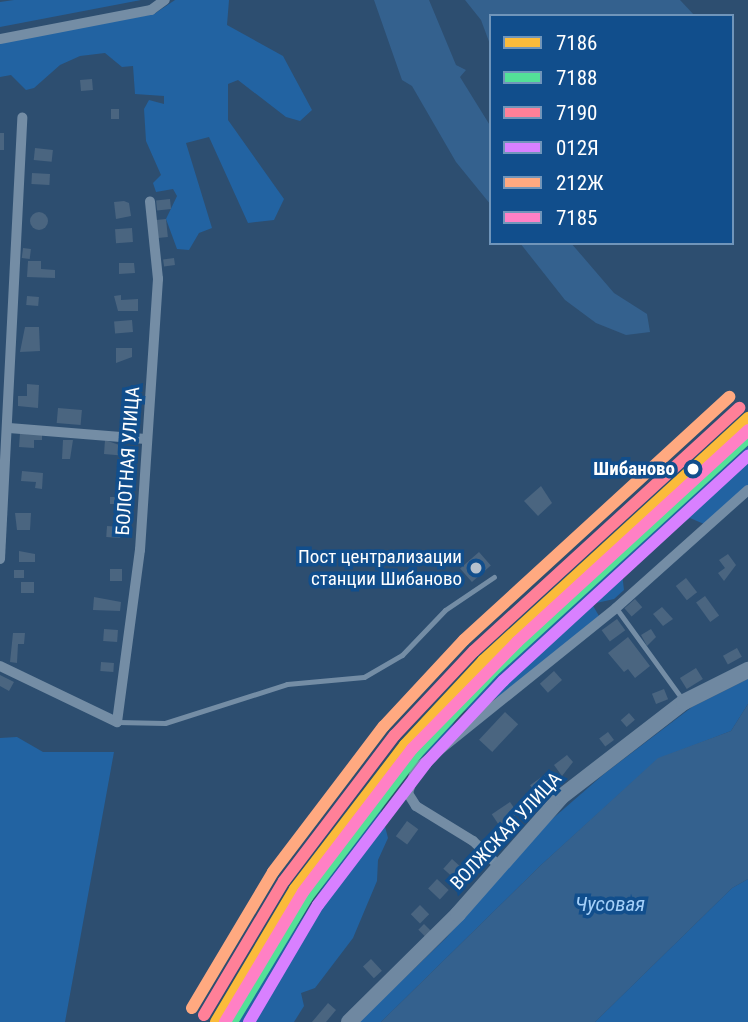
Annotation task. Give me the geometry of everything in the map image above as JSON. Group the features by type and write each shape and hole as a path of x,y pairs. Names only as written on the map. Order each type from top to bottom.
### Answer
{"street":[{"path":"0,39 150,10 165,0"},
{"path":"0,559 9,428 22,118"},
{"name":"БОЛОТНАЯ УЛИЦА","path":"117,722 140,550 158,279 150,201"},
{"path":"9,428 146,439"},
{"path":"499,866 473,841 416,806 408,793 416,769 616,608 748,490"},
{"path":"0,666 117,722"},
{"name":"ВОЛЖСКАЯ УЛИЦА","path":"349,1022 458,914 561,797 684,702 748,670"}],"lane":[{"path":"117,722 165,723 287,684 364,677 402,655 445,610 494,577"},
{"path":"616,608 684,702"}],"shaded area":[{"path":"141,0 0,27 0,2"},
{"path":"175,0 229,0 227,25 283,56 312,110 300,121 286,117 238,80 228,84 228,120 284,199 274,220 248,223 209,137 186,143 212,228 199,233 189,250 177,249 166,219 177,196 173,189 156,192 153,183 161,175 146,141 144,109 149,100 164,104 164,96 135,94 133,66 122,67 105,53 80,56 60,65 34,88 26,90 11,75 0,77 0,42 154,14"},
{"path":"748,446 748,485 704,524 690,518 647,550 622,573 624,590 614,599 592,604 599,616 501,696 459,713 449,732 401,777 399,773 468,696"},
{"path":"748,679 748,704 731,731 658,759 540,866 381,1022 359,1022 446,938 543,827 604,774 692,707"},
{"path":"17,737 43,752 114,752 65,1022 0,1022 0,738"},
{"path":"385,792 389,796 381,811 388,838 378,860 377,881 353,938 315,988 301,993 304,1006 294,1022 234,1022"},
{"path":"748,879 748,1022 595,1022 732,888"}],"water":[{"path":"374,0 429,0 456,65 466,70 460,77 489,124 489,203 456,162 412,86 402,80"},
{"path":"465,0 680,0 693,14 489,14 489,42 481,20"},
{"path":"522,245 573,245 614,293 647,314 650,332 626,335 596,323 565,300"},
{"name":"Чусовая","path":"748,704 748,879 732,888 595,1022 381,1022 540,866 658,758 731,731"}],"building":[{"path":"92,79 93,90 81,91 80,80"},
{"path":"111,109 119,109 119,119 111,119"},
{"path":"0,133 4,133 4,150 0,150"},
{"path":"35,148 53,150 52,162 34,160"},
{"path":"32,173 50,174 49,185 31,184"},
{"path":"170,199 171,209 157,210 156,200"},
{"path":"114,202 129,203 131,216 116,219"},
{"path":"39,212 45,215 48,221 45,227 39,230 33,227 30,221 33,215"},
{"path":"166,219 168,237 158,238 156,220"},
{"path":"132,228 133,242 116,243 115,229"},
{"path":"23,248 31,249 30,259 22,258"},
{"path":"174,258 175,265 164,266 163,260"},
{"path":"28,261 41,261 41,269 55,270 55,278 27,277"},
{"path":"119,263 134,263 135,273 119,274"},
{"path":"121,295 121,300 138,299 138,311 118,311 114,296"},
{"path":"27,296 39,297 38,306 26,305"},
{"path":"132,320 133,332 115,334 114,322"},
{"path":"25,327 39,327 40,351 20,352"},
{"path":"116,348 132,348 132,357 116,363"},
{"path":"27,384 39,385 38,408 18,406 18,396 27,396"},
{"path":"58,408 82,410 81,425 57,423"},
{"path":"20,433 42,434 42,440 34,440 34,448 19,447"},
{"path":"63,440 73,440 70,459 62,459"},
{"path":"105,440 128,448 127,456 104,454"},
{"path":"22,471 43,473 42,489 35,488 36,482 21,481"},
{"path":"541,486 552,503 538,516 524,501"},
{"path":"110,497 123,497 123,504 110,504"},
{"path":"15,513 31,513 30,530 17,530"},
{"path":"107,526 121,527 120,538 106,537"},
{"path":"19,551 35,554 35,562 19,562"},
{"name":"Пост централизации станции Шибаново","path":"479,552 491,566 472,582 460,568"},
{"path":"728,554 736,565 724,581 718,573 725,568 719,560"},
{"path":"110,569 122,569 122,581 110,581"},
{"path":"14,570 24,570 24,578 14,578"},
{"path":"686,578 697,592 687,600 676,586"},
{"path":"21,582 34,582 34,593 21,593"},
{"path":"705,596 719,615 710,622 696,602"},
{"path":"94,597 121,602 120,611 93,610"},
{"path":"635,599 642,607 632,616 624,608"},
{"path":"662,607 673,619 663,626 653,614"},
{"path":"617,619 625,630 610,641 602,630"},
{"path":"104,629 118,630 117,642 103,641"},
{"path":"651,629 656,637 647,646 641,635"},
{"path":"13,633 25,633 24,644 18,644 17,663 10,662"},
{"path":"628,637 650,666 635,678 628,669 624,672 608,653"},
{"path":"737,648 742,657 728,665 723,656"},
{"path":"101,662 114,663 113,672 100,671"},
{"path":"696,668 703,679 687,689 680,678"},
{"path":"554,671 562,680 548,693 540,684"},
{"path":"0,675 14,682 9,691 0,686"},
{"path":"664,689 668,699 656,704 652,694"},
{"path":"505,712 518,724 492,752 479,740"},
{"path":"629,713 635,720 627,727 621,720"},
{"path":"608,732 614,740 605,747 599,739"},
{"path":"567,755 573,762 562,776 554,765"},
{"path":"547,773 552,780 535,793 530,785"},
{"path":"510,802 518,814 500,826 492,814"},
{"path":"407,821 418,829 407,845 396,836"},
{"path":"452,859 462,868 453,877 443,869"},
{"path":"437,879 449,890 440,899 428,889"},
{"path":"420,905 429,914 420,923 411,914"},
{"path":"424,924 431,931 425,937 418,930"},
{"path":"371,959 382,971 374,978 363,967"},
{"path":"328,1003 336,1010 326,1022 312,1022"}],"transit line":[{"name":"212Ж","path":"192,1008 273,872 384,726 464,640 729,397"},
{"name":"7190","path":"204,1015 284,881 395,735 474,651 739,408"},
{"name":"7186","path":"216,1022 295,889 405,745 483,661 748,418"},
{"name":"7185","path":"225,1022 303,892 412,749 517,642 748,430"},
{"name":"7188","path":"232,1022 307,897 416,754 493,671 748,437"},
{"name":"012Я","path":"249,1022 318,905 426,763 503,681 748,456"}],"place":[{"name":"Шибаново","path":"693,469"},
{"name":"Пост централизации станции Шибаново","path":"476,568"}]}
